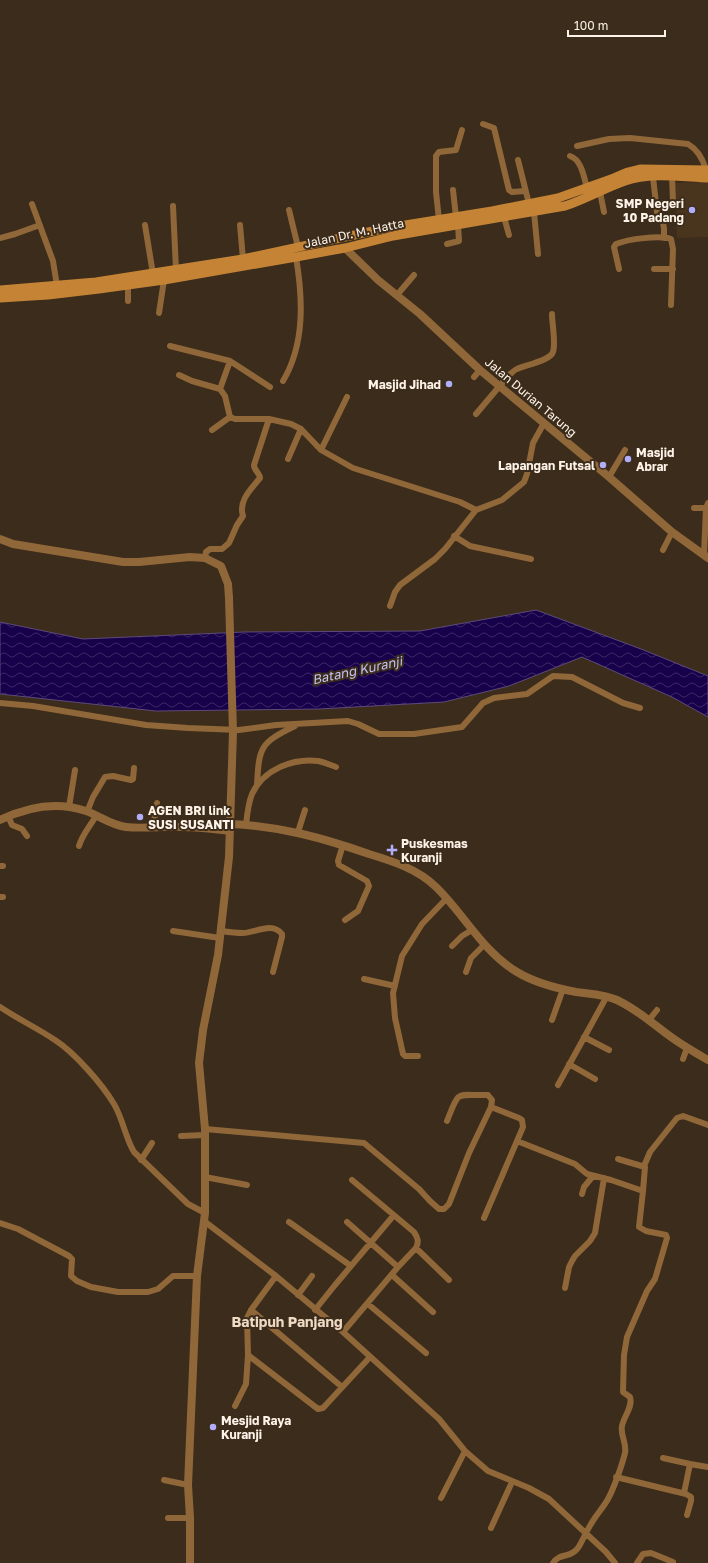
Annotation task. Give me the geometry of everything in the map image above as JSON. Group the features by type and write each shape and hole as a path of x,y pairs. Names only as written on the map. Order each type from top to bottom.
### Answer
{"main road":[{"name":"Jalan Dr. M. Hatta","path":"0,290 164,280 345,248 392,236 439,220 457,221 504,217 640,169 707,172"},
{"name":"Jalan Dr. M. Hatta","path":"2,299 48,295 130,283 153,274 243,259 341,237 421,227 532,208 565,206 626,181 707,172"}],"street":[{"path":"483,124 494,128 508,190 512,192 525,191"},
{"path":"439,220 436,192 436,156 441,151 456,150 462,130"},
{"path":"577,146 609,139 630,138 688,144 696,150 703,160 707,172"},
{"path":"570,156 574,157 579,164 587,188"},
{"path":"518,160 525,191 532,208 538,254"},
{"path":"672,176 673,202"},
{"path":"653,177 657,212 659,219 663,223 664,238"},
{"path":"447,244 458,241 457,221 452,190"},
{"path":"600,192 604,212"},
{"path":"32,204 53,261 57,286"},
{"path":"172,206 176,270"},
{"path":"289,210 298,247"},
{"path":"504,217 509,235"},
{"path":"0,238 40,225"},
{"path":"145,225 153,274"},
{"path":"240,225 243,259"},
{"path":"619,269 614,247 616,244 637,239 671,239 673,244 671,305"},
{"name":"Jalan Durian Tarung","path":"345,248 366,269 420,314 480,370 609,477 672,532 706,556"},
{"path":"283,381 290,369 298,344 300,330 300,289 296,257"},
{"path":"654,269 673,269"},
{"path":"397,295 414,275"},
{"path":"159,313 164,280"},
{"path":"128,301 130,283"},
{"path":"476,414 509,375 516,369 547,359 551,355 554,345 552,314"},
{"path":"170,346 230,361 270,387"},
{"path":"220,389 230,361"},
{"path":"474,377 480,370"},
{"path":"179,375 192,381 220,389 225,396 230,417"},
{"path":"321,450 347,397"},
{"path":"212,430 230,417 269,418 280,420 301,429 321,450 353,468 433,492 460,502 476,510"},
{"path":"205,558 206,552 209,549 222,550 229,543 242,516 241,511 244,499 260,480 260,476 254,468 254,462 269,418"},
{"path":"390,606 395,592 400,585 435,559 476,510 502,500 524,482 533,443 544,423"},
{"path":"288,459 301,429"},
{"path":"609,477 625,450"},
{"path":"694,508 707,506 706,556"},
{"path":"663,550 672,532"},
{"path":"454,536 470,546 531,559"},
{"path":"0,539 13,544 123,562 190,557 205,558 221,566 228,584 233,732 229,857 220,934 203,1030 199,1063 205,1132 205,1177 204,1217 197,1276 188,1485 190,1563"},
{"path":"0,703 33,706 146,725 239,730 262,726 348,722 368,728 379,734 399,735 462,727 483,703 494,698 527,694 553,676 572,677 623,703 640,708"},
{"path":"258,785 258,758 263,747 277,734 299,724"},
{"path":"246,825 249,803 252,794 268,774 281,766 297,762 317,761 336,767"},
{"path":"87,812 93,797 105,777 113,776 131,780 133,779 134,768"},
{"path":"69,807 75,770"},
{"path":"153,827 158,803"},
{"path":"0,820 20,811 33,808 69,807 87,812 108,822 126,827 230,827 246,825 298,832 383,858 417,873 434,886 446,898 484,945 506,965 527,978 563,989 607,996 618,1000 649,1020 687,1048 708,1060"},
{"path":"298,832 305,810"},
{"path":"8,816 12,825 22,829 27,836"},
{"path":"79,846 82,836 88,830 96,816"},
{"path":"343,845 338,861 339,866 367,881 369,886 358,911 345,920"},
{"path":"418,1056 405,1056 403,1054 395,1018 393,993 402,956 422,924 446,898"},
{"path":"173,931 220,934 244,933 267,928 280,931 282,937 273,972"},
{"path":"452,946 462,936 472,930"},
{"path":"466,972 472,958 484,945"},
{"path":"364,979 395,986"},
{"path":"552,1020 563,989"},
{"path":"558,1085 607,996"},
{"path":"0,1007 57,1041 81,1064 100,1084 114,1104 129,1144 141,1160 188,1204 343,1332 439,1419 465,1452 488,1471 529,1488 549,1500 568,1516 586,1536 606,1552 615,1563"},
{"path":"649,1020 657,1010"},
{"path":"584,1037 609,1050"},
{"path":"683,1059 687,1048"},
{"path":"569,1064 596,1078"},
{"path":"181,1136 205,1132 364,1143 419,1189 430,1202 439,1209 442,1209 446,1208 449,1204 469,1153 491,1107 492,1100 488,1095 461,1094 456,1098 447,1121"},
{"path":"484,1218 523,1127 522,1120 491,1107"},
{"path":"553,1563 559,1556 568,1555 575,1552 586,1536 591,1524 608,1497 625,1448 622,1426 631,1404 630,1397 623,1392 623,1364 626,1345 643,1300 654,1279 667,1238 666,1235 646,1231 639,1227 646,1171 644,1166 650,1152 677,1118 683,1116 708,1125"},
{"path":"518,1141 575,1164 583,1172 643,1191"},
{"path":"141,1160 152,1143"},
{"path":"618,1159 644,1166"},
{"path":"582,1194 584,1187 593,1176"},
{"path":"205,1177 247,1185"},
{"path":"565,1288 569,1267 572,1261 575,1256 590,1242 595,1233 604,1178"},
{"path":"343,1332 416,1248 418,1239 394,1215 352,1180"},
{"path":"315,1310 394,1215"},
{"path":"289,1222 351,1266"},
{"path":"347,1222 398,1267"},
{"path":"0,1223 18,1229 69,1256 72,1259 71,1276 77,1281 91,1287 118,1292 148,1292 158,1289 173,1276 197,1276"},
{"path":"416,1248 449,1280"},
{"path":"392,1275 433,1312"},
{"path":"235,1406 246,1384 248,1355 247,1318 251,1310 276,1276"},
{"path":"298,1295 312,1276"},
{"path":"368,1304 426,1353"},
{"path":"251,1310 342,1387"},
{"path":"248,1355 318,1409 323,1408 370,1357"},
{"path":"441,1498 456,1466 465,1452"},
{"path":"663,1458 708,1467"},
{"path":"684,1493 690,1464"},
{"path":"616,1477 684,1493 691,1497 687,1515"},
{"path":"164,1480 188,1485"},
{"path":"491,1528 512,1482"},
{"path":"168,1518 190,1518"},
{"path":"637,1563 643,1554 649,1552 673,1562"}],"shaded area":[{"name":"SMP Negeri 10 Padang","path":"708,182 708,237 677,238 675,183"}],"water":[{"name":"Batang Kuranji","path":"536,610 641,649 708,676 708,717 672,697 582,657 509,686 444,702 319,709 156,711 0,694 0,622 83,639 244,632 420,631"}],"place":[{"name":"SMP Negeri 10 Padang","path":"692,210"},
{"name":"Masjid Jihad","path":"449,384"},
{"name":"Masjid Abrar","path":"628,459"},
{"name":"Lapangan Futsal","path":"603,465"},
{"name":"AGEN BRI link SUSI SUSANTI","path":"140,817"},
{"name":"Puskesmas Kuranji","path":"392,850"},
{"name":"Mesjid Raya Kuranji","path":"213,1427"}],"district":[{"name":"Batipuh Panjang","path":"287,1321"}]}
